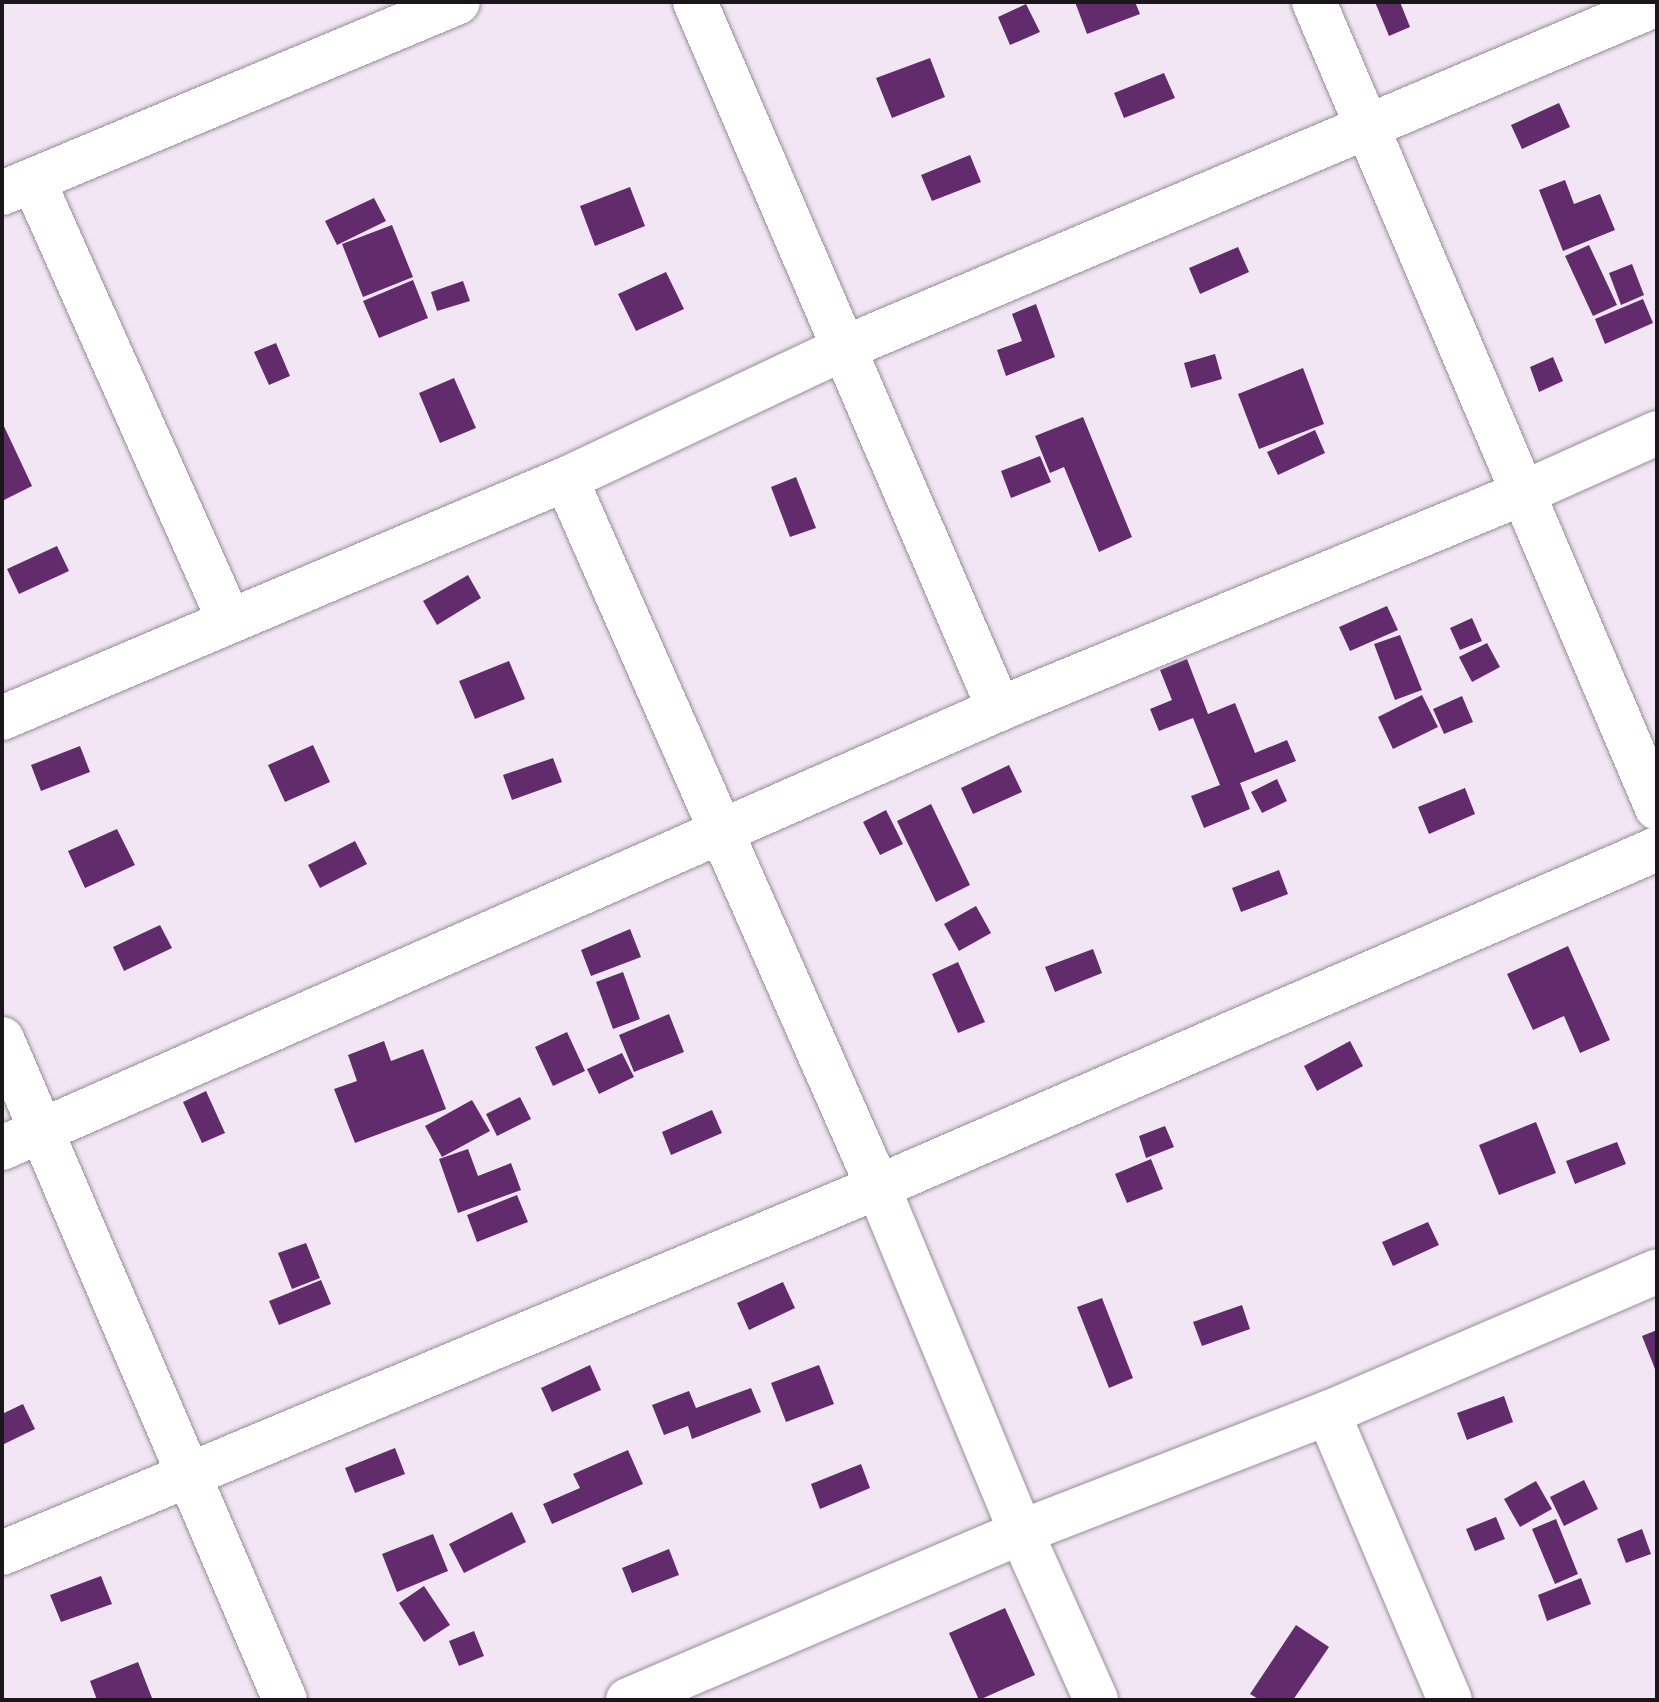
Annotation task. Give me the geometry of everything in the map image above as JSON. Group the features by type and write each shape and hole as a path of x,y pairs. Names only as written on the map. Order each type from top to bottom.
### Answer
{"street":[{"path":"229,621 18,187 458,2"},
{"path":"695,2 999,709"},
{"path":"1314,2 1657,808"},
{"path":"2,718 566,479 842,349 1657,4"},
{"path":"2,1148 999,709 1523,493 1657,433"},
{"path":"566,479 878,1187 1021,1532 1096,1700"},
{"path":"2,1553 878,1187 1657,849"},
{"path":"2,1039 185,1475 285,1700"},
{"path":"628,1700 1021,1532 1328,1413 1657,1271"},
{"path":"1328,1413 1450,1700"}],"building":[{"path":"1075,2 1135,2 1140,14 1087,34"},
{"path":"1375,2 1400,2 1410,27 1389,36"},
{"path":"1026,4 1040,32 1010,45 998,17"},
{"path":"930,58 945,97 892,118 876,78"},
{"path":"1164,73 1175,98 1124,118 1114,93"},
{"path":"1559,103 1570,127 1522,149 1511,125"},
{"path":"970,155 981,182 932,201 921,175"},
{"path":"1565,180 1574,204 1600,194 1615,230 1563,251 1539,190"},
{"path":"630,187 645,226 595,246 580,206"},
{"path":"374,198 386,221 337,245 325,221"},
{"path":"392,225 413,277 363,297 342,244"},
{"path":"1589,245 1617,305 1593,316 1565,256"},
{"path":"1238,247 1249,272 1200,294 1189,268"},
{"path":"1632,264 1644,295 1621,305 1609,273"},
{"path":"666,272 684,309 636,331 618,294"},
{"path":"413,280 428,318 379,338 363,301"},
{"path":"463,281 470,301 437,311 431,292"},
{"path":"1643,299 1653,323 1605,344 1595,319"},
{"path":"1036,304 1055,357 1006,376 997,350 1022,341 1012,314"},
{"path":"276,343 290,376 269,385 254,352"},
{"path":"1215,354 1222,379 1191,388 1184,363"},
{"path":"1553,357 1563,381 1539,392 1530,367"},
{"path":"1303,368 1324,424 1259,449 1238,394"},
{"path":"454,378 476,428 440,443 419,393"},
{"path":"1083,417 1132,537 1099,552 1064,467 1050,473 1035,436"},
{"path":"2,422 32,486 2,501"},
{"path":"1315,430 1325,453 1278,475 1267,452"},
{"path":"1040,456 1051,482 1011,498 1001,471"},
{"path":"796,477 816,528 790,537 771,487"},
{"path":"57,546 69,571 19,594 7,569"},
{"path":"468,575 481,598 437,625 423,601"},
{"path":"1387,606 1398,630 1350,651 1339,627"},
{"path":"1472,618 1482,641 1460,650 1450,628"},
{"path":"1400,635 1422,690 1395,700 1374,644"},
{"path":"1487,643 1500,667 1472,682 1459,657"},
{"path":"1187,659 1208,714 1235,703 1255,753 1287,740 1296,761 1240,783 1250,809 1204,828 1191,796 1220,785 1193,718 1159,731 1150,709 1172,700 1160,670"},
{"path":"509,661 525,699 475,719 459,681"},
{"path":"1422,695 1438,727 1393,749 1378,717"},
{"path":"1462,696 1473,722 1444,734 1433,709"},
{"path":"313,745 330,782 285,802 268,765"},
{"path":"80,746 90,772 41,791 31,765"},
{"path":"553,758 562,782 512,800 503,775"},
{"path":"1009,765 1022,792 973,814 961,788"},
{"path":"1277,779 1287,801 1262,813 1251,792"},
{"path":"1465,788 1475,814 1429,834 1418,807"},
{"path":"931,804 970,885 936,902 897,821"},
{"path":"886,810 903,844 880,855 863,822"},
{"path":"117,829 135,865 85,888 68,851"},
{"path":"355,841 367,864 320,888 308,865"},
{"path":"1279,870 1288,894 1241,912 1232,888"},
{"path":"976,906 991,933 959,951 944,924"},
{"path":"160,925 172,948 124,971 113,947"},
{"path":"630,929 641,957 591,976 581,950"},
{"path":"1568,946 1610,1040 1580,1053 1564,1016 1533,1030 1507,974"},
{"path":"1093,949 1102,973 1055,992 1045,967"},
{"path":"958,962 985,1022 958,1033 932,974"},
{"path":"623,972 640,1019 613,1029 596,982"},
{"path":"669,1014 684,1052 634,1072 619,1035"},
{"path":"567,1032 585,1071 553,1086 535,1047"},
{"path":"384,1041 391,1061 423,1049 446,1109 355,1143 334,1089 357,1081 348,1055"},
{"path":"1350,1041 1363,1066 1317,1091 1304,1066"},
{"path":"622,1053 634,1077 599,1094 587,1069"},
{"path":"206,1091 225,1133 202,1143 183,1102"},
{"path":"520,1097 531,1119 497,1136 486,1114"},
{"path":"472,1100 490,1131 442,1157 425,1126"},
{"path":"712,1110 722,1133 671,1155 662,1132"},
{"path":"1536,1122 1556,1173 1499,1195 1479,1145"},
{"path":"1165,1126 1174,1147 1146,1158 1139,1136"},
{"path":"1617,1142 1626,1164 1575,1184 1566,1161"},
{"path":"468,1149 478,1176 511,1163 521,1190 458,1213 439,1159"},
{"path":"1151,1159 1163,1189 1127,1203 1115,1174"},
{"path":"517,1195 528,1222 477,1242 467,1215"},
{"path":"1428,1222 1439,1245 1393,1266 1382,1242"},
{"path":"306,1243 320,1278 292,1289 278,1253"},
{"path":"321,1280 331,1304 279,1325 269,1301"},
{"path":"783,1282 795,1308 749,1330 737,1303"},
{"path":"1102,1298 1133,1378 1109,1388 1077,1307"},
{"path":"1242,1305 1250,1329 1202,1346 1193,1322"},
{"path":"1657,1330 1657,1374 1642,1336"},
{"path":"590,1365 601,1390 552,1412 541,1388"},
{"path":"819,1365 834,1404 786,1422 771,1383"},
{"path":"751,1388 761,1412 692,1439 688,1426 664,1435 652,1405 689,1391 696,1408"},
{"path":"1504,1396 1513,1422 1467,1440 1457,1413"},
{"path":"23,1404 35,1429 2,1445 2,1414"},
{"path":"395,1448 405,1474 355,1493 345,1468"},
{"path":"628,1450 643,1484 552,1524 543,1504 580,1488 573,1474"},
{"path":"861,1464 870,1488 820,1509 811,1484"},
{"path":"1584,1480 1598,1509 1564,1526 1550,1497"},
{"path":"1536,1481 1552,1509 1520,1527 1504,1499"},
{"path":"512,1512 526,1542 464,1573 449,1544"},
{"path":"1496,1517 1505,1539 1475,1551 1466,1529"},
{"path":"1556,1519 1578,1574 1555,1584 1532,1529"},
{"path":"1642,1529 1651,1554 1626,1563 1617,1539"},
{"path":"433,1534 448,1571 397,1592 382,1554"},
{"path":"669,1549 679,1575 632,1593 622,1568"},
{"path":"101,1576 112,1604 61,1622 50,1595"},
{"path":"1581,1578 1591,1604 1547,1621 1538,1595"},
{"path":"424,1586 450,1625 424,1642 399,1603"},
{"path":"1005,1608 1035,1675 979,1700 949,1633"},
{"path":"1296,1625 1329,1647 1293,1700 1260,1700 1250,1694"},
{"path":"474,1631 484,1656 459,1666 449,1641"},
{"path":"138,1662 152,1698 97,1700 90,1681"}]}
